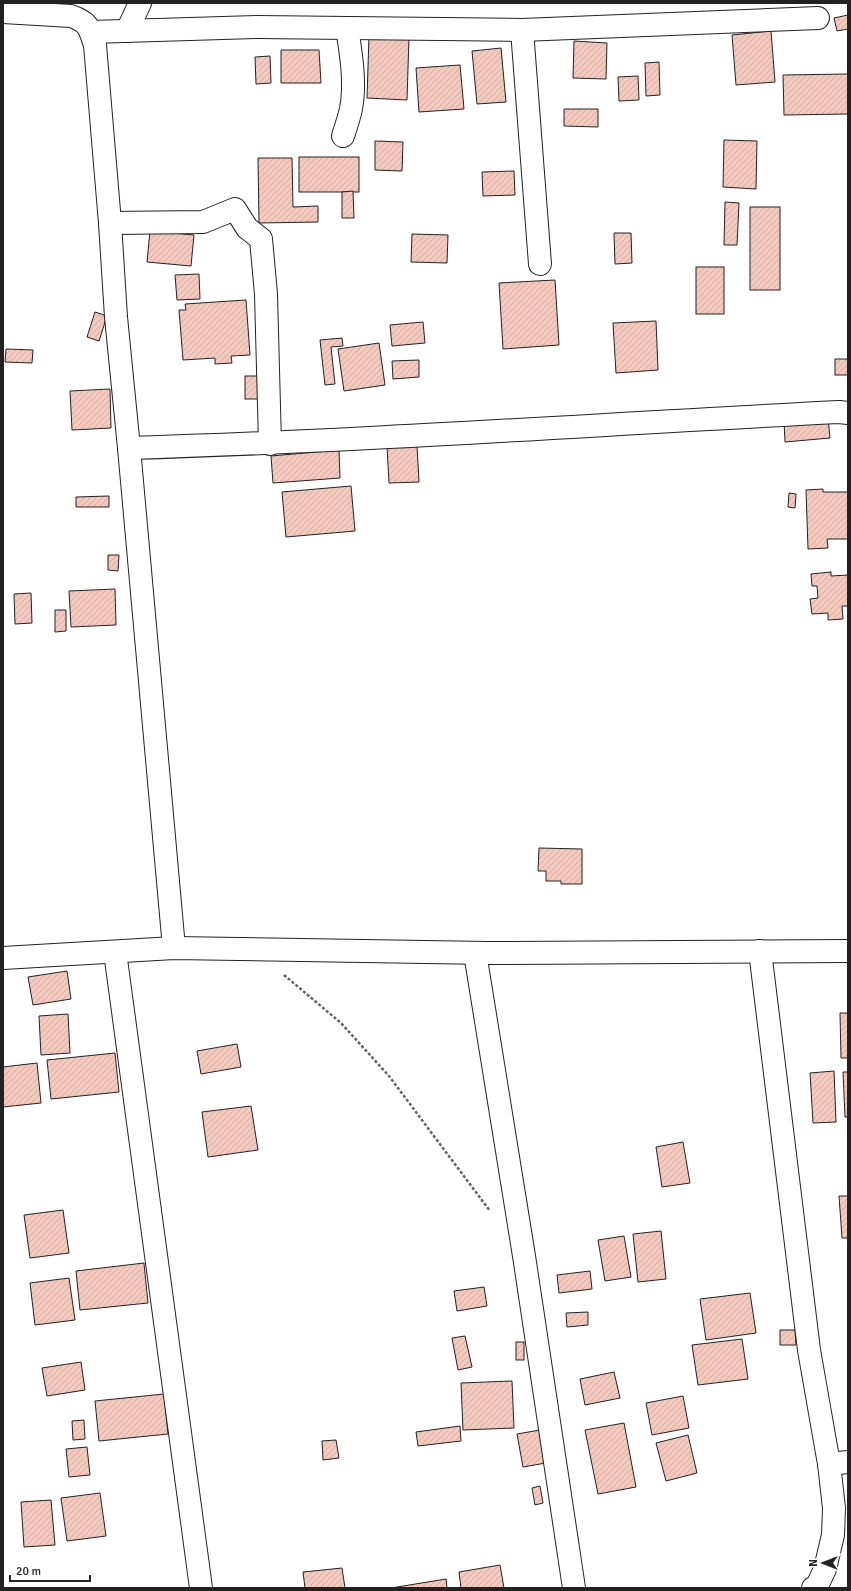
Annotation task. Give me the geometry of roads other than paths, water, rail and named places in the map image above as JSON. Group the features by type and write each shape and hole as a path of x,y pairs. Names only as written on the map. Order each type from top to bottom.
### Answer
{"street":[{"path":"127,31 140,3"},
{"path":"3,12 71,16 81,20 89,26 95,45 110,223 116,317 174,948"},
{"path":"91,32 257,27 522,30 818,18"},
{"path":"343,136 351,108 352,92 352,68 347,28"},
{"path":"522,30 540,264"},
{"path":"110,223 203,222 235,209 247,228 261,239 266,294 270,444"},
{"path":"129,448 270,444 839,412 848,413"},
{"path":"3,958 174,948 475,953 848,951"},
{"path":"760,951 809,1350 839,1463 834,1508 833,1535 825,1569 817,1586 814,1588"},
{"path":"115,952 201,1588"},
{"path":"475,953 524,1256 574,1588"}]}
